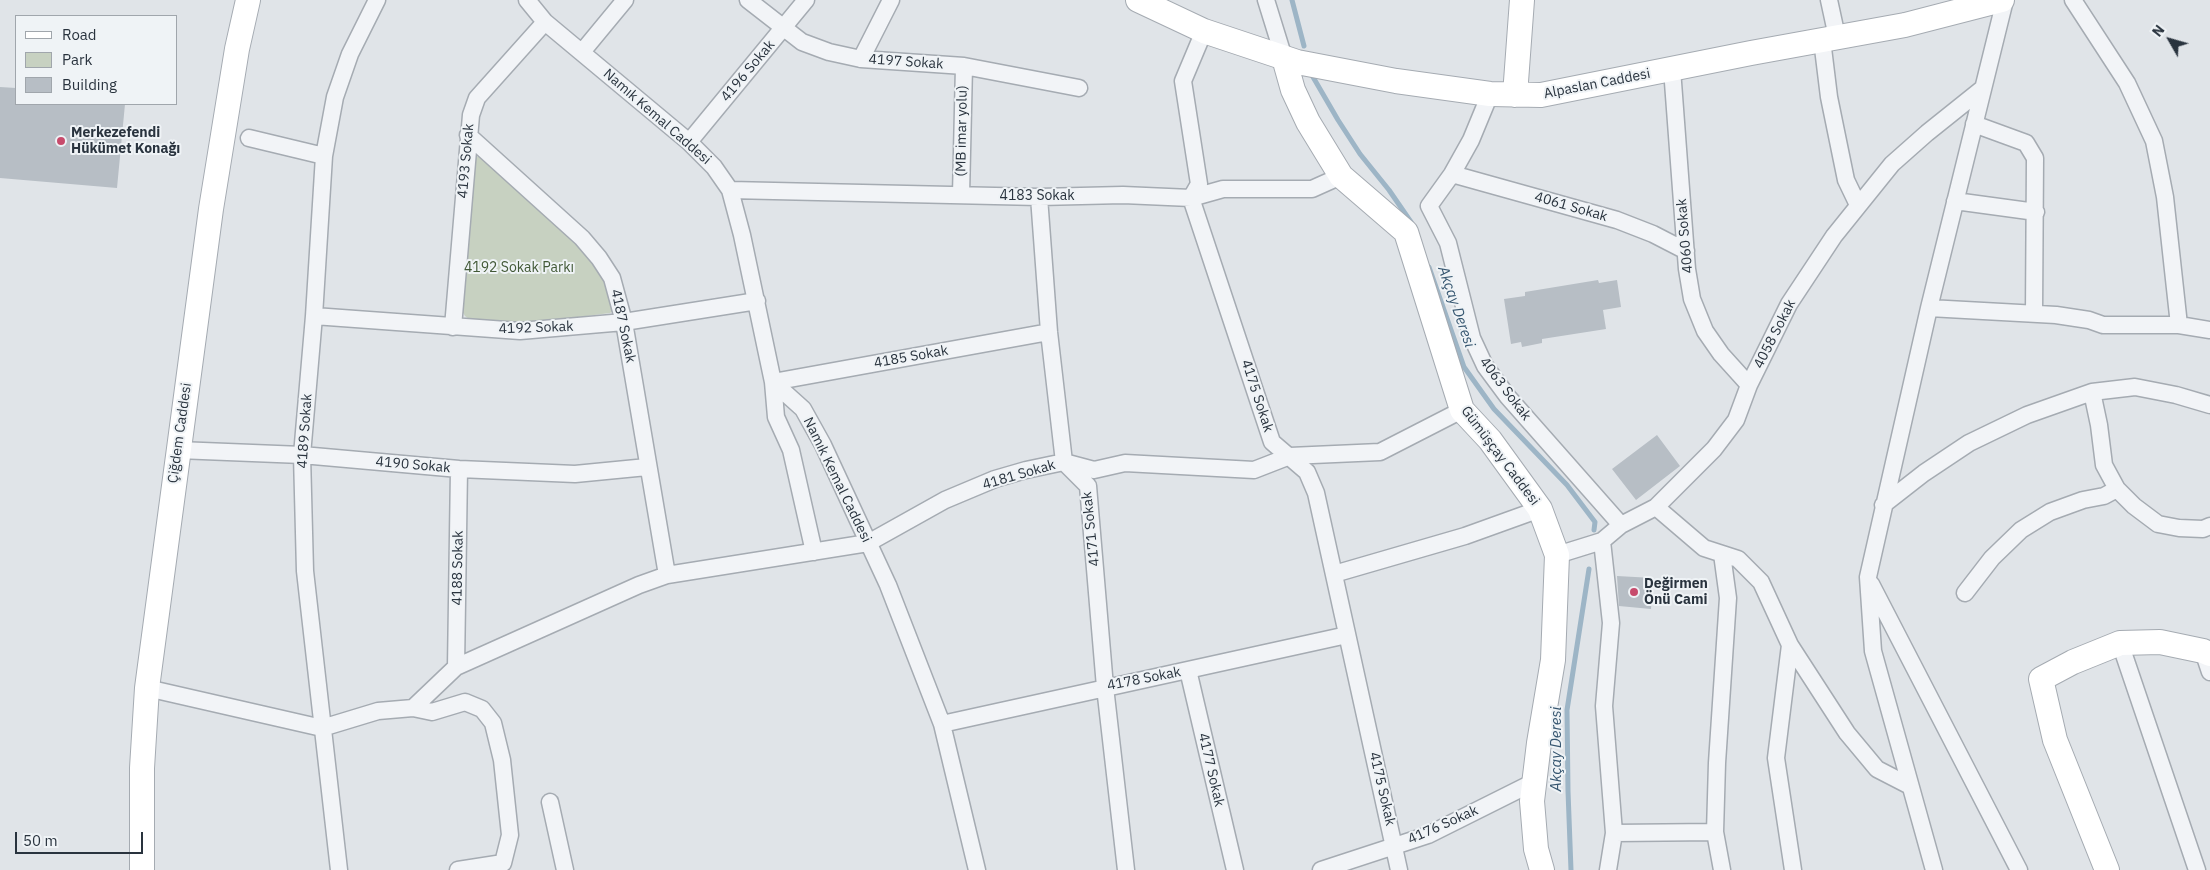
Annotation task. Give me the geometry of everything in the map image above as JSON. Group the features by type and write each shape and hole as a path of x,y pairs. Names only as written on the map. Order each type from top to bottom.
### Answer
{"street":[{"name":"Çiğdem Caddesi","path":"142,870 142,768 147,688 222,130 248,0"},
{"name":"4189 Sokak","path":"339,870 305,571 302,455 314,316 324,156 335,97 350,54 377,0"},
{"name":"Namık Kemal Caddesi","path":"527,0 545,22 689,142 714,167 730,190 757,301 773,382 804,409 888,585 942,724 977,870"},
{"path":"582,52 625,0"},
{"name":"4197 Sokak","path":"748,0 802,42 829,52 861,59 964,66 1079,88"},
{"name":"4196 Sokak","path":"689,142 806,0"},
{"path":"861,59 891,0"},
{"name":"Alpaslan Caddesi","path":"1138,0 1204,31 1284,58 1396,81 1490,94 1541,96 1829,38 1905,25 2004,0"},
{"path":"1266,0 1284,58"},
{"path":"1514,95 1522,0"},
{"path":"1829,0 1829,97 1846,180 1858,205"},
{"path":"1934,870 1873,651 1868,577 1929,308 2004,0"},
{"path":"2073,0 2127,83 2154,142 2164,197 2179,325"},
{"name":"4193 Sokak","path":"453,326 471,115 478,98 545,22"},
{"path":"1191,198 1199,184 1183,81 1204,31"},
{"name":"Gümüşçay Caddesi","path":"1284,58 1292,90 1308,122 1341,176 1406,232 1462,410 1490,440 1540,509 1557,555 1553,660 1532,801 1536,850 1542,870"},
{"name":"(MB imar yolu)","path":"961,195 964,66"},
{"name":"4060 Sokak","path":"1672,69 1687,269 1692,299 1705,330 1721,354 1749,385"},
{"name":"4058 Sokak","path":"1557,555 1602,541 1621,526 1656,507 1720,442 1736,420 1749,385 1774,332 1804,279 1858,205 1892,164 1982,89"},
{"name":"4063 Sokak","path":"1490,94 1471,140 1452,174 1429,206 1448,243 1472,338 1485,366 1508,397 1621,526"},
{"path":"1974,124 2026,143 2035,158 2034,313"},
{"name":"4187 Sokak","path":"468,135 582,238 600,258 612,278 624,322 647,467 667,575"},
{"path":"249,138 324,156"},
{"name":"4061 Sokak","path":"1452,174 1617,220 1653,234 1686,251"},
{"name":"4183 Sokak","path":"730,190 1039,197 1123,195 1191,198 1223,190 1312,189 1341,176"},
{"path":"1039,197 1049,332 1064,462"},
{"name":"4175 Sokak","path":"1191,198 1272,442 1307,472 1316,492 1399,870"},
{"path":"1955,201 2036,212"},
{"name":"4192 Sokak","path":"314,316 520,331 624,322 757,301"},
{"path":"1929,308 2034,313 2089,320 2103,325 2179,325 2210,330"},
{"name":"4185 Sokak","path":"773,382 1049,332"},
{"path":"773,382 776,417 791,450 814,552"},
{"path":"1883,505 1924,473 1969,443 2027,415 2092,392 2135,387 2176,395 2210,405"},
{"path":"2092,392 2099,425 2104,465 2117,489 2134,506 2158,524 2179,528 2204,529 2210,526"},
{"name":"4181 Sokak","path":"413,708 456,667 604,599 667,575 868,543 946,500 995,479 1064,462 1094,470 1124,463 1254,470 1290,456 1380,452 1462,410"},
{"name":"4190 Sokak","path":"178,450 302,455 459,469 574,474 647,467"},
{"name":"4171 Sokak","path":"1064,462 1088,486 1105,687 1126,870"},
{"name":"4188 Sokak","path":"456,667 459,469"},
{"path":"1965,593 1992,558 2021,530 2050,512 2083,500 2104,496 2117,489"},
{"path":"1656,507 1704,548 1738,559 1761,582 1790,644 1847,733 1877,769 1910,786"},
{"path":"1334,574 1465,536 1540,509"},
{"path":"1602,541 1611,623 1604,706 1614,833 1608,870"},
{"path":"1722,554 1728,598 1717,763 1715,832 1722,870"},
{"path":"1868,577 2019,870"},
{"name":"4178 Sokak","path":"942,724 1347,635"},
{"path":"2107,870 2055,740 2041,678 2073,662 2120,643 2160,642 2208,659"},
{"path":"2120,643 2198,870"},
{"path":"1790,644 1776,758 1793,870"},
{"name":"4177 Sokak","path":"1188,670 1235,870"},
{"path":"147,688 322,728 378,711 413,708 432,712 466,702 482,708 493,723 502,760 510,835 504,863 458,870"},
{"name":"4176 Sokak","path":"1321,870 1428,835 1534,782"},
{"path":"550,802 565,870"},
{"path":"1614,833 1715,832"}],"green space":[{"name":"4192 Sokak Parkı","path":"478,156 581,248 605,280 613,311 610,313 523,324 469,319 465,316 462,311 472,162"}],"building":[{"name":"Merkezefendi Hükümet Konağı","path":"0,87 15,88 15,105 125,105 117,188 0,178"},
{"path":"1598,280 1599,283 1617,280 1621,307 1603,310 1606,329 1542,339 1542,343 1522,347 1521,342 1511,344 1504,299 1525,296 1525,292"},
{"path":"1657,435 1680,466 1636,500 1612,469"},
{"name":"Değirmen Önü Cami","path":"1617,576 1653,578 1651,609 1619,606"}],"waterway":[{"name":"Akçay Deresi","path":"1292,0 1304,46"},
{"name":"Akçay Deresi","path":"1313,77 1360,154 1389,190 1411,222"},
{"name":"Akçay Deresi","path":"1429,267 1464,367 1494,409 1567,485 1595,522 1594,530"},
{"name":"Akçay Deresi","path":"1571,870 1567,710 1589,569"}],"place":[{"name":"Merkezefendi Hükümet Konağı","path":"61,141"},
{"name":"Değirmen Önü Cami","path":"1634,592"}]}
